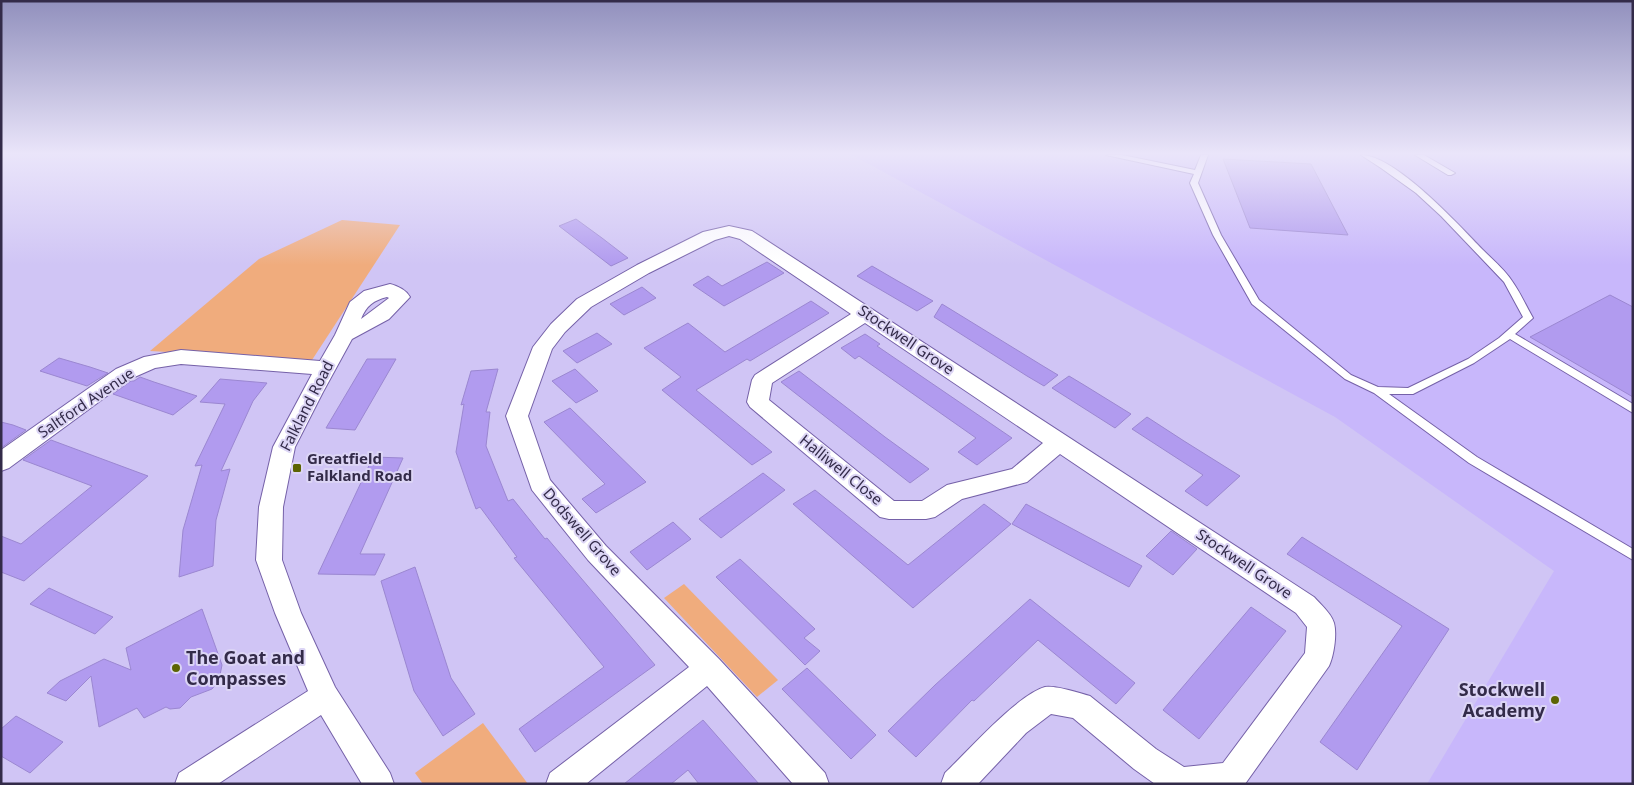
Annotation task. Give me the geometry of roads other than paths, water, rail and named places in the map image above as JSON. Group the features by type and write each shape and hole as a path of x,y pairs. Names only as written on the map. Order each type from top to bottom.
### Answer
{"street":[{"name":"Stockwell Grove","path":"729,232 746,235 866,313 1305,605 1321,624 1318,657 1231,777 1181,783 1145,759 1080,706 1047,700 1016,723 956,784"},
{"name":"Dodswell Grove","path":"729,232 709,236 643,269 584,303 558,328 543,347 517,416 540,484 598,553 709,668 814,784"},
{"name":"Halliwell Close","path":"866,313 762,380 758,402 889,510 926,510 955,491 1018,476 1060,442"},
{"name":"Falkland Road","path":"345,334 284,447 272,507 269,560 288,612 325,696 379,784"},
{"name":"Saltford Avenue","path":"1,462 123,374 152,362 181,357 325,368"},
{"path":"561,784 709,668"},
{"path":"190,784 325,696"}],"lane":[{"path":"1198,192 1217,234 1255,302 1348,377 1377,390 1473,460 1633,555"},
{"path":"1377,390 1408,392 1471,361 1528,318 1508,281 1444,214 1419,192"},
{"path":"1509,334 1633,409"}],"place":[{"name":"Greatfield Falkland Road","path":"297,468"},
{"name":"The Goat and Compasses","path":"176,668"},
{"name":"Stockwell Academy","path":"1555,700"}]}
